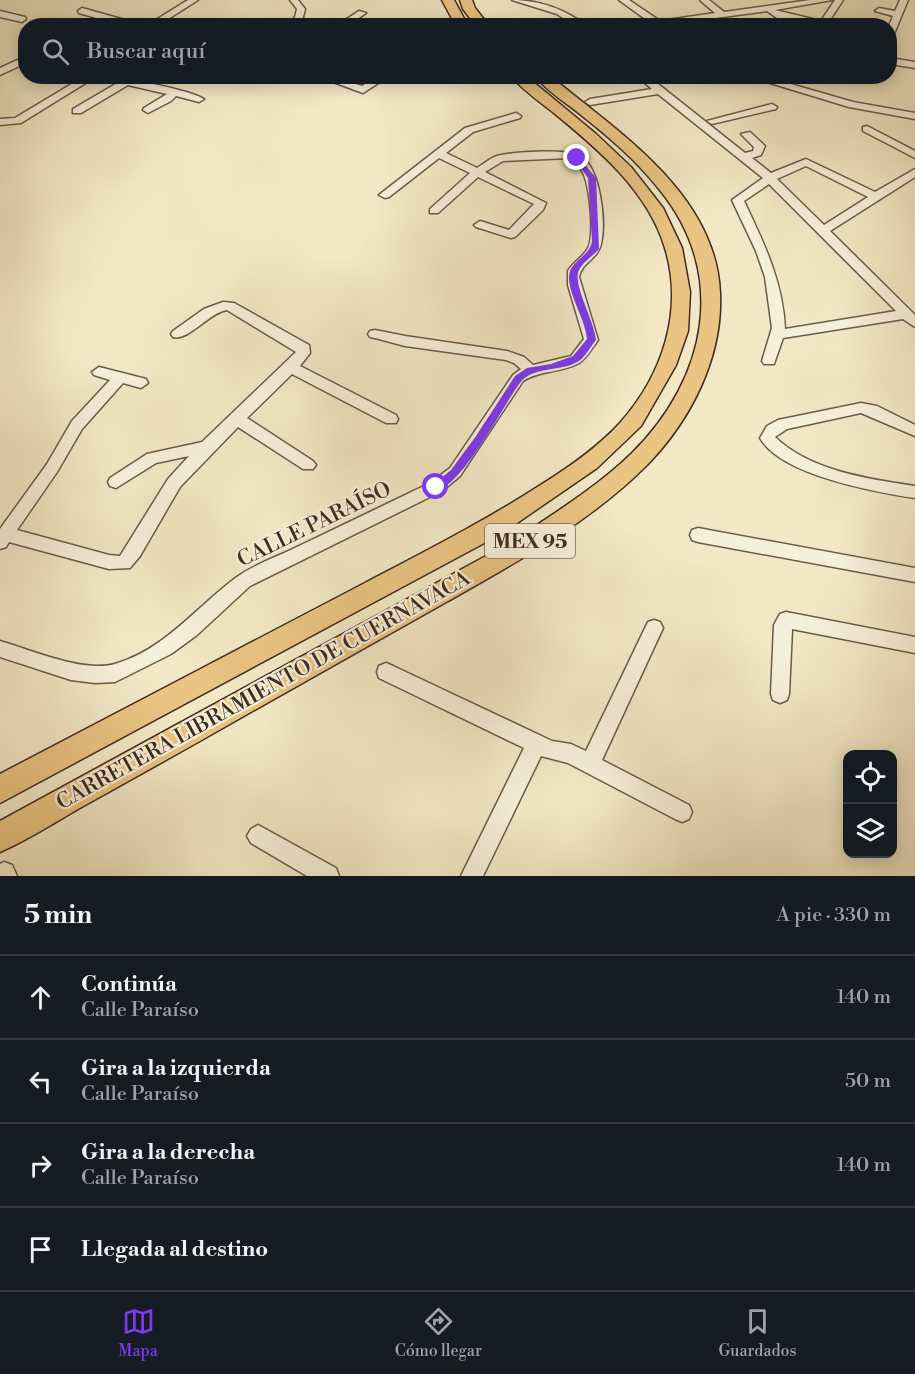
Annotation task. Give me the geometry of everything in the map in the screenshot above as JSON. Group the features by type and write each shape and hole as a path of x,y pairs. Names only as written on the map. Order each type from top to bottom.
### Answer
{"highway":[{"path":"448,0 458,18"},
{"path":"466,0 469,9 476,18"},
{"name":"CARRETERA LIBRAMIENTO DE CUERNAVACA","path":"0,789 493,527 589,463 620,436 641,412 673,351 680,323 678,267 664,226 642,190 611,154 527,84"},
{"name":"CARRETERA LIBRAMIENTO DE CUERNAVACA","path":"0,837 516,551 611,484 641,457 668,424 690,388 705,353 712,323 713,296 703,249 690,221 654,173 633,152 551,84"}],"street":[{"path":"163,18 193,0"},
{"path":"294,0 300,9 298,18"},
{"path":"516,0 560,12 569,18"},
{"path":"622,0 649,18"},
{"path":"704,0 725,14"},
{"path":"716,0 725,14"},
{"path":"701,18 725,14 741,8 770,8 780,3 824,0"},
{"path":"827,18 839,0"},
{"path":"896,18 904,0"},
{"path":"770,8 771,12 777,15 792,18"},
{"path":"82,11 107,18"},
{"path":"879,11 898,14"},
{"path":"0,14 18,18"},
{"path":"355,18 362,14"},
{"path":"897,62 915,65"},
{"path":"0,72 18,63"},
{"path":"0,122 17,121 79,84"},
{"path":"77,111 127,84"},
{"path":"134,84 199,99"},
{"path":"349,84 363,90 372,84"},
{"path":"650,84 770,178 910,318"},
{"path":"779,84 852,105 915,116"},
{"path":"590,102 658,91"},
{"path":"148,110 168,99 174,92"},
{"path":"715,134 723,131 712,122 714,120 772,107"},
{"path":"385,195 469,130 516,116"},
{"path":"867,129 915,155"},
{"path":"745,157 757,153 760,146 746,134"},
{"path":"437,153 540,203 539,208 510,234 480,225"},
{"path":"375,333 405,341 507,356 519,360 530,370 552,367 576,359 591,340 591,328 573,282 574,270 595,249 592,178 577,158 571,155 501,158 476,173 434,211"},
{"path":"769,360 779,328 771,277 762,250 738,200 770,178 806,162 876,197"},
{"path":"824,230 915,172"},
{"path":"120,378 77,425 52,468 3,538 109,562 124,563 134,551 174,483 207,447 291,367 303,353 304,348 229,306 215,309 178,334"},
{"path":"776,335 910,318"},
{"path":"291,367 391,419"},
{"name":"CALLE PARAÍSO","path":"1,651 71,671 95,674 115,673 140,662 191,629 243,580 436,487 461,464 518,378 530,370"},
{"path":"99,372 141,383"},
{"path":"915,431 872,410 861,408 783,424 772,430 767,438 772,445 792,457 841,477 881,487 915,492"},
{"path":"237,419 308,465"},
{"path":"116,482 152,458 207,447"},
{"path":"698,535 915,575"},
{"path":"780,694 783,625 786,620 915,645"},
{"path":"590,764 654,628"},
{"path":"386,672 536,744 550,750 572,754 682,812"},
{"path":"472,876 536,744"},
{"path":"258,836 328,876"}],"route":[{"path":"436,487 454,472 479,439 518,378 530,370 552,367 576,359 591,340 591,328 573,282 574,270 595,249 596,241 592,178 577,158"}]}
